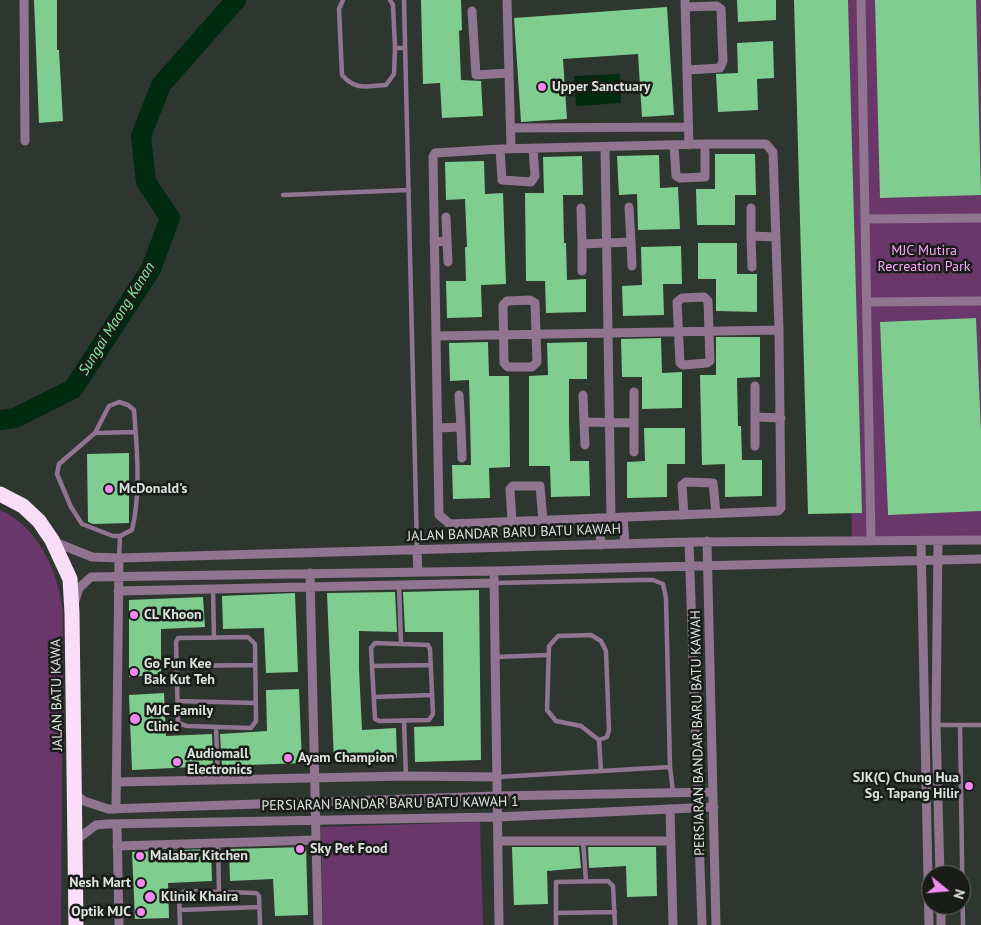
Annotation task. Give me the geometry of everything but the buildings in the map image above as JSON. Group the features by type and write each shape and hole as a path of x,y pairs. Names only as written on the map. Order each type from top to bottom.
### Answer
{"highway":[{"name":"JALAN BATU KAWA","path":"0,494 23,506 39,521 52,540 70,579 76,925"}],"street":[{"path":"24,0 25,141"},
{"path":"507,0 511,148"},
{"path":"861,0 871,540"},
{"path":"687,70 720,68 723,61 721,9 717,6 685,3 689,145"},
{"path":"472,11 476,75 509,73"},
{"path":"511,128 688,127"},
{"path":"674,145 676,176 688,178 705,177 706,144"},
{"path":"766,144 773,152 781,418 781,508 778,511 716,514 450,524 439,515 433,157 435,153 511,148 689,145 766,144"},
{"path":"605,147 607,333 612,518"},
{"path":"500,149 502,180 531,182 535,176 534,148"},
{"path":"629,207 632,266"},
{"path":"581,208 582,271"},
{"path":"751,208 752,267"},
{"path":"446,217 448,262"},
{"path":"866,219 981,218"},
{"path":"751,236 776,237"},
{"path":"434,242 447,241"},
{"path":"582,244 630,242"},
{"path":"704,297 708,301 710,361 683,365 680,363 678,332 678,300 704,297"},
{"path":"530,300 535,303 537,362 532,367 505,366 504,335 504,302 530,300"},
{"path":"867,302 981,301"},
{"path":"436,336 779,330"},
{"path":"755,386 755,446"},
{"path":"634,392 634,452"},
{"path":"459,395 462,458"},
{"path":"583,395 585,445"},
{"path":"755,417 781,418"},
{"path":"584,422 634,422"},
{"path":"438,428 461,427"},
{"path":"684,515 682,485 686,482 713,483 716,514"},
{"path":"512,522 510,489 513,486 540,486 542,521"},
{"path":"623,517 625,543"},
{"path":"599,518 601,545"},
{"name":"JALAN BANDAR BARU BATU KAWAH","path":"52,540 92,557 119,558 417,551 707,541 981,540"},
{"name":"PERSIARAN BANDAR BARU BATU KAWAH","path":"707,541 716,925"},
{"path":"921,541 929,925"},
{"path":"938,541 936,725 940,865"},
{"name":"PERSIARAN BANDAR BARU BATU KAWAH","path":"689,542 692,566 696,792 702,925"},
{"path":"417,551 418,572"},
{"path":"116,809 119,558"},
{"path":"72,613 79,588 91,577 493,571 981,559"},
{"path":"493,571 499,925"},
{"path":"310,573 318,925"},
{"path":"118,591 213,591 494,583"},
{"path":"117,782 406,776 496,777"},
{"name":"PERSIARAN BANDAR BARU BATU KAWAH 1","path":"74,793 98,808 116,809 497,796 713,792"},
{"name":"PERSIARAN BANDAR BARU BATU KAWAH 1","path":"74,842 96,825 316,819 497,817 714,807"},
{"path":"670,809 673,925"},
{"path":"117,824 119,925"},
{"path":"117,846 316,840"},
{"path":"498,841 671,841"}],"lane":[{"path":"342,0 339,9 342,75 354,86 386,85 394,74 396,48 393,6 390,0"},
{"path":"404,0 417,551"},
{"path":"396,48 405,48"},
{"path":"283,195 409,190"},
{"path":"119,402 128,405 134,410 136,432 135,517 132,530 120,536 113,536 82,524 70,507 57,474 59,464 95,433 109,406 119,402"},
{"path":"95,433 136,432"},
{"path":"119,558 120,536"},
{"path":"494,583 653,580 663,584 666,598 670,767 673,792"},
{"path":"399,585 401,643"},
{"path":"213,591 214,638"},
{"path":"591,635 601,642 606,652 609,730 607,737 599,740 581,726 556,721 547,710 548,655 552,639 558,636 591,635"},
{"path":"178,638 248,638 255,644 255,666 256,721 251,728 182,725 178,723 178,638"},
{"path":"375,642 428,645 431,665 433,714 429,720 379,721 375,719 371,648 375,642"},
{"path":"495,657 548,655"},
{"path":"372,666 431,665"},
{"path":"177,666 255,666"},
{"path":"374,697 432,695"},
{"path":"178,701 256,703"},
{"path":"404,721 406,776"},
{"path":"936,725 981,725"},
{"path":"960,725 963,925"},
{"path":"216,727 218,780"},
{"path":"599,740 600,771"},
{"path":"496,777 670,767"},
{"path":"583,841 586,881"},
{"path":"218,843 219,891"},
{"path":"556,925 556,882 586,881 612,883 615,925"},
{"path":"180,925 181,892 253,891 259,896 260,925"},
{"path":"180,910 259,907"},
{"path":"556,912 615,912"}],"green space":[{"name":"MJC Mutira Recreation Park","path":"840,0 981,0 981,494 976,318 939,320 981,511 981,540 852,540","holes":["880,322 930,513 888,514"]},
{"path":"0,510 13,517 36,539 51,567 61,597 63,612 61,925 0,925"},
{"path":"480,822 483,925 323,925 321,827"}],"shaded area":[{"path":"620,74 621,103 576,106 574,76"}],"waterway":[{"name":"Sungai Maong Kanan","path":"0,420 15,418 73,389 151,269 170,218 146,182 141,136 161,85 236,0"}],"place":[{"name":"Upper Sanctuary","path":"542,87"},
{"name":"McDonald's","path":"109,489"},
{"name":"CL Khoon","path":"134,615"},
{"name":"Go Fun Kee Bak Kut Teh","path":"134,672"},
{"name":"MJC Family Clinic","path":"135,719"},
{"name":"Ayam Champion","path":"288,758"},
{"name":"Audiomall Electronics","path":"177,762"},
{"name":"SJK(C) Chung Hua Sg. Tapang Hilir","path":"969,786"},
{"name":"Sky Pet Food","path":"300,849"},
{"name":"Malabar Kitchen","path":"140,856"},
{"name":"Nesh Mart","path":"141,883"},
{"name":"Klinik Khaira","path":"150,897"},
{"name":"Optik MJC","path":"141,912"}]}
